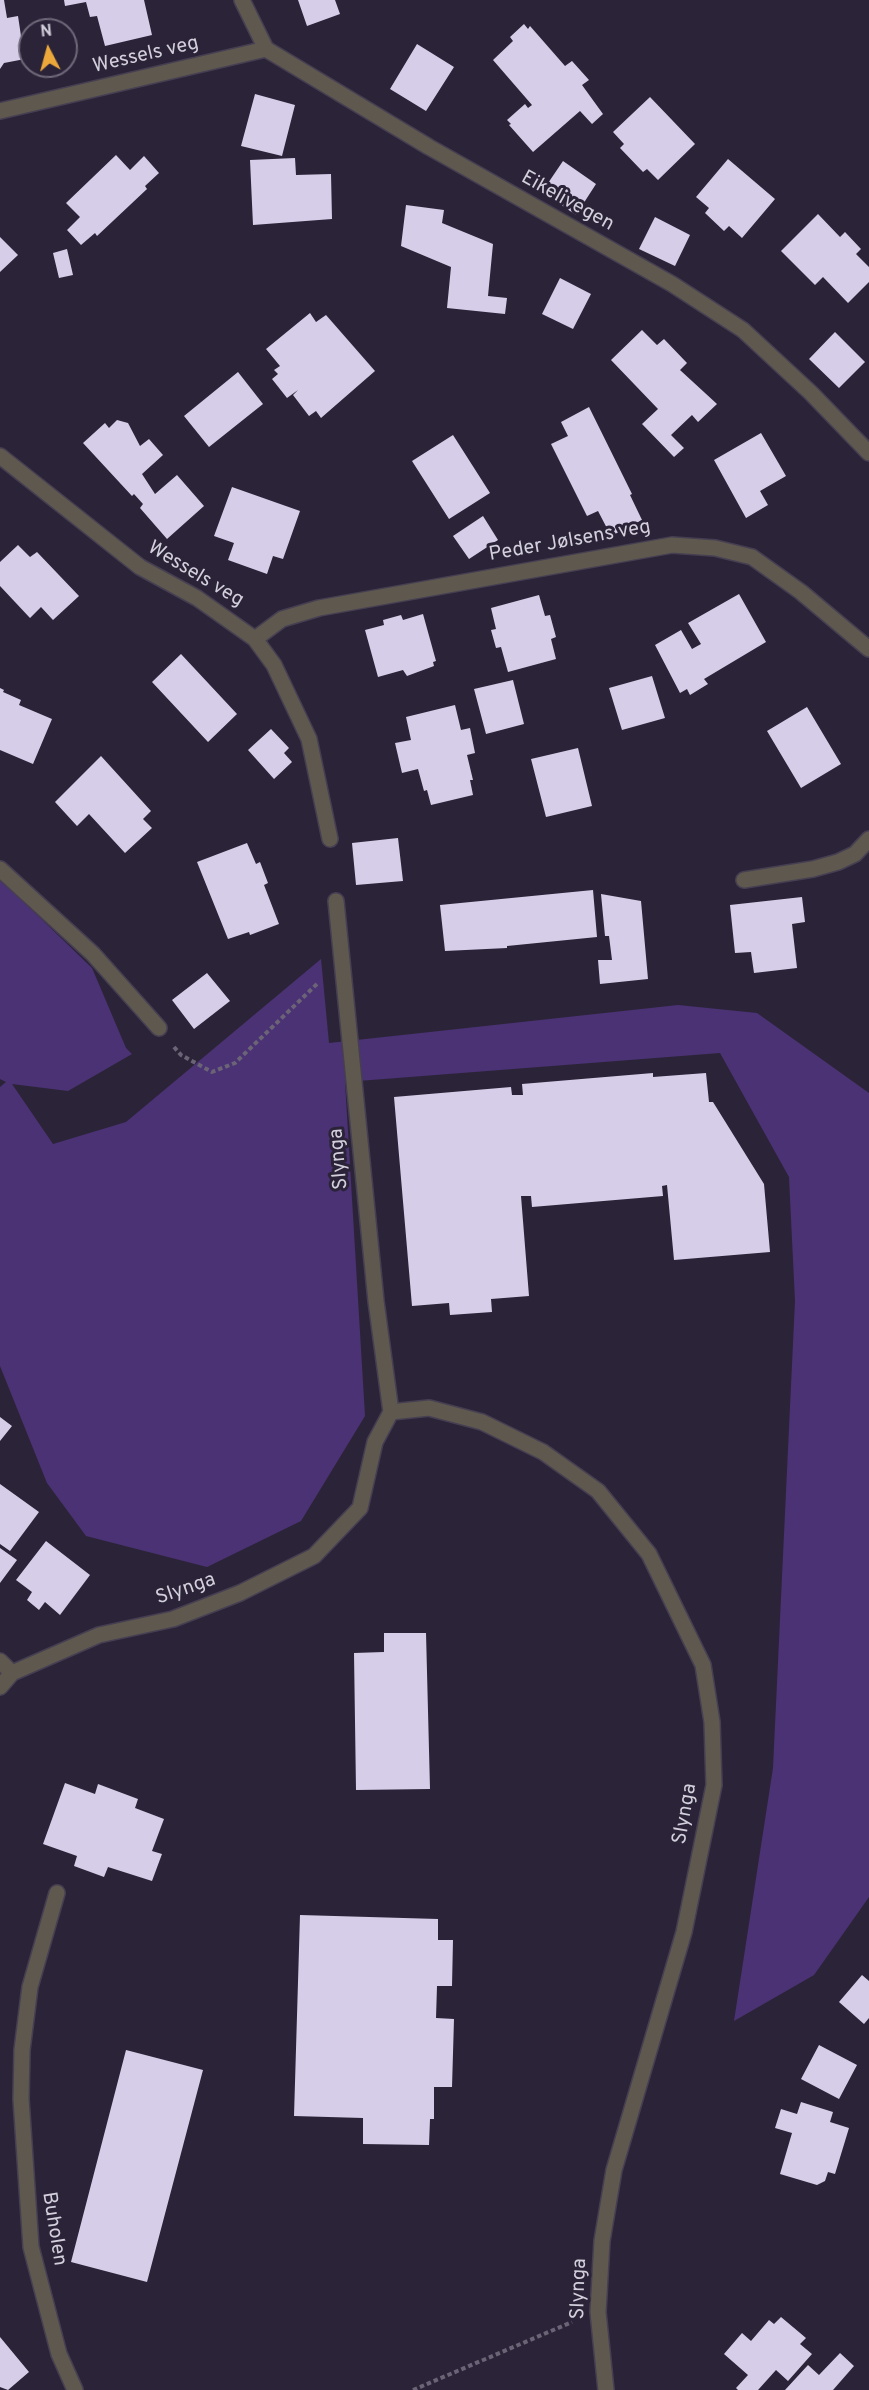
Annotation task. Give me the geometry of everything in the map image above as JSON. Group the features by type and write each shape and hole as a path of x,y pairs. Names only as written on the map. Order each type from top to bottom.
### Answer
{"street":[{"path":"242,0 266,49"},
{"name":"Wessels veg","path":"0,111 266,49"},
{"name":"Eikelivegen","path":"266,49 429,147 672,284 743,330 811,393 869,453"},
{"name":"Wessels veg","path":"0,456 140,567 197,598 255,639 274,665 309,739 330,839"},
{"name":"Peder Jølsens veg","path":"255,639 282,619 319,608 672,545 715,548 752,557 801,592 869,649"},
{"path":"744,880 813,869 838,862 855,854 869,839"},
{"path":"0,869 93,954 159,1028"},
{"name":"Slynga","path":"0,1687 12,1672 99,1635 182,1615 240,1593 314,1556 360,1508 375,1442 391,1412 374,1289 340,962 336,902"},
{"name":"Slynga","path":"391,1412 429,1408 482,1422 543,1452 598,1491 649,1554 703,1665 712,1722 714,1785 684,1932 614,2170 602,2241 598,2312 606,2390"},
{"path":"0,1661 12,1672"},
{"name":"Buholen","path":"57,1893 30,1987 22,2050 21,2099 31,2247 59,2354 75,2390"}],"path":[{"path":"159,1028 181,1055 212,1072 236,1063 340,962"},
{"path":"413,2390 532,2337 598,2312"}],"shaded area":[{"path":"0,879 92,968 126,1048 132,1054 68,1091 12,1084 53,1144 126,1122 321,959 329,1043 678,1005 757,1013 869,1093 869,1897 814,1975 734,2021 773,1768 795,1301 789,1177 720,1053 345,1082 365,1416 301,1521 207,1567 86,1536 47,1483 0,1366 0,1087 6,1082 0,1079"}],"building":[{"path":"0,0 4,0 7,18 18,16 18,60 4,63 0,69"},
{"path":"64,0 144,0 152,35 105,46 97,16 90,17 86,2 65,6"},
{"path":"298,0 335,0 340,14 307,26"},
{"path":"524,24 528,29 530,26 565,66 572,61 589,80 582,85 603,114 592,124 580,111 533,152 507,120 525,104 528,108 532,105 493,60 513,41 510,37"},
{"path":"417,44 454,67 426,111 390,89"},
{"path":"255,94 295,105 282,156 241,146"},
{"path":"650,97 695,144 658,180 647,169 643,172 620,148 624,144 613,132"},
{"path":"116,155 130,170 144,156 159,173 145,186 147,189 97,236 95,233 81,245 67,230 80,217 66,203"},
{"path":"295,158 296,175 331,174 332,219 253,225 250,160"},
{"path":"728,159 775,199 742,238 729,226 724,231 705,213 709,208 696,197"},
{"path":"563,161 596,184 576,215 542,192"},
{"path":"406,205 444,210 442,223 493,244 488,296 507,298 505,314 447,308 451,267 401,246"},
{"path":"818,214 840,237 845,232 861,249 856,254 869,267 869,282 848,303 823,277 815,285 781,251"},
{"path":"655,217 690,235 675,266 639,249"},
{"path":"0,237 18,255 0,272"},
{"path":"67,249 73,275 59,278 53,253"},
{"path":"560,278 591,294 573,329 542,314"},
{"path":"310,313 316,322 326,315 375,371 321,418 316,411 309,416 293,395 298,390 287,398 272,379 278,374 274,370 280,366 266,349"},
{"path":"642,330 657,345 664,339 687,363 680,370 717,404 698,422 692,415 671,435 684,448 674,457 642,424 658,409 611,360"},
{"path":"835,332 865,362 839,388 809,359"},
{"path":"238,372 263,404 209,447 184,416"},
{"path":"589,407 632,494 630,495 642,520 611,536 598,511 587,516 551,444 568,436 561,422"},
{"path":"117,420 128,423 140,446 149,439 163,455 142,474 155,494 177,475 204,506 167,539 140,508 143,504 134,494 132,496 83,443 105,423 109,428"},
{"path":"761,433 786,476 760,491 768,505 746,518 714,460"},
{"path":"453,435 490,493 449,519 412,461"},
{"path":"232,487 300,511 283,559 273,556 267,574 228,560 234,543 214,536"},
{"path":"483,516 498,540 469,559 453,536"},
{"path":"18,545 30,557 37,552 79,596 53,620 41,607 30,618 0,586 0,562"},
{"path":"739,594 766,642 704,679 708,684 690,695 687,689 680,693 655,645 681,630 692,649 701,644 688,623"},
{"path":"539,595 545,616 550,615 556,637 551,639 556,659 508,672 501,647 496,648 491,630 496,629 491,608"},
{"path":"423,614 436,661 433,662 434,666 407,676 403,670 378,677 365,630 384,625 383,620 401,615 403,620"},
{"path":"181,654 237,714 208,742 152,682"},
{"path":"652,676 665,718 622,730 609,688"},
{"path":"513,680 524,724 486,734 474,689"},
{"path":"0,688 4,690 3,692 21,700 19,705 52,719 33,764 0,750"},
{"path":"455,705 461,730 470,728 475,753 467,755 473,780 470,780 473,795 431,805 427,790 424,791 418,769 402,773 395,743 411,740 406,717"},
{"path":"807,707 841,764 801,788 767,731"},
{"path":"271,729 289,748 284,753 292,762 274,779 248,750"},
{"path":"578,748 592,806 546,817 531,759"},
{"path":"101,756 151,811 143,819 152,828 125,853 89,814 77,826 55,802"},
{"path":"398,838 403,881 356,885 352,843"},
{"path":"247,843 256,864 260,862 268,883 264,885 279,924 250,935 249,932 228,939 197,862"},
{"path":"593,890 597,937 507,946 507,948 445,951 440,905"},
{"path":"601,894 641,901 648,979 600,984 598,960 612,960 609,936 605,936"},
{"path":"802,897 805,922 792,924 797,968 754,973 751,952 735,953 730,905"},
{"path":"207,973 230,1001 194,1029 172,1000"},
{"path":"653,1073 653,1077 706,1073 709,1102 713,1102 764,1184 770,1252 674,1260 667,1185 662,1186 663,1196 532,1207 531,1196 521,1196 529,1296 491,1299 492,1312 450,1315 449,1303 412,1306 394,1097 511,1087 512,1095 523,1095 522,1084"},
{"path":"0,1417 12,1426 0,1441"},
{"path":"0,1484 39,1512 10,1551 0,1544"},
{"path":"46,1541 90,1575 60,1615 45,1602 39,1610 27,1600 32,1592 16,1580"},
{"path":"0,1548 17,1560 0,1583"},
{"path":"384,1633 426,1633 430,1789 356,1790 354,1653 384,1652"},
{"path":"65,1783 95,1794 98,1784 138,1799 135,1808 164,1819 152,1851 162,1854 152,1881 108,1867 104,1877 74,1866 77,1856 43,1844"},
{"path":"300,1915 438,1919 438,1940 453,1940 452,1986 437,1986 436,2018 454,2019 452,2087 434,2087 434,2119 430,2119 429,2145 363,2144 363,2118 294,2116"},
{"path":"862,1975 869,1981 869,2018 864,2024 839,2002"},
{"path":"819,2045 857,2065 839,2099 801,2079"},
{"path":"126,2050 203,2070 147,2282 71,2262"},
{"path":"801,2102 833,2112 830,2122 849,2128 835,2174 828,2172 825,2181 817,2185 780,2174 792,2133 775,2128 781,2109 797,2114"},
{"path":"781,2317 806,2338 800,2344 812,2354 788,2381 776,2370 758,2390 738,2390 736,2388 748,2375 724,2354 742,2333 751,2341 769,2320 774,2324"},
{"path":"0,2337 29,2372 8,2390 0,2387"},
{"path":"840,2353 854,2366 833,2390 785,2390 808,2365 819,2375"}]}
